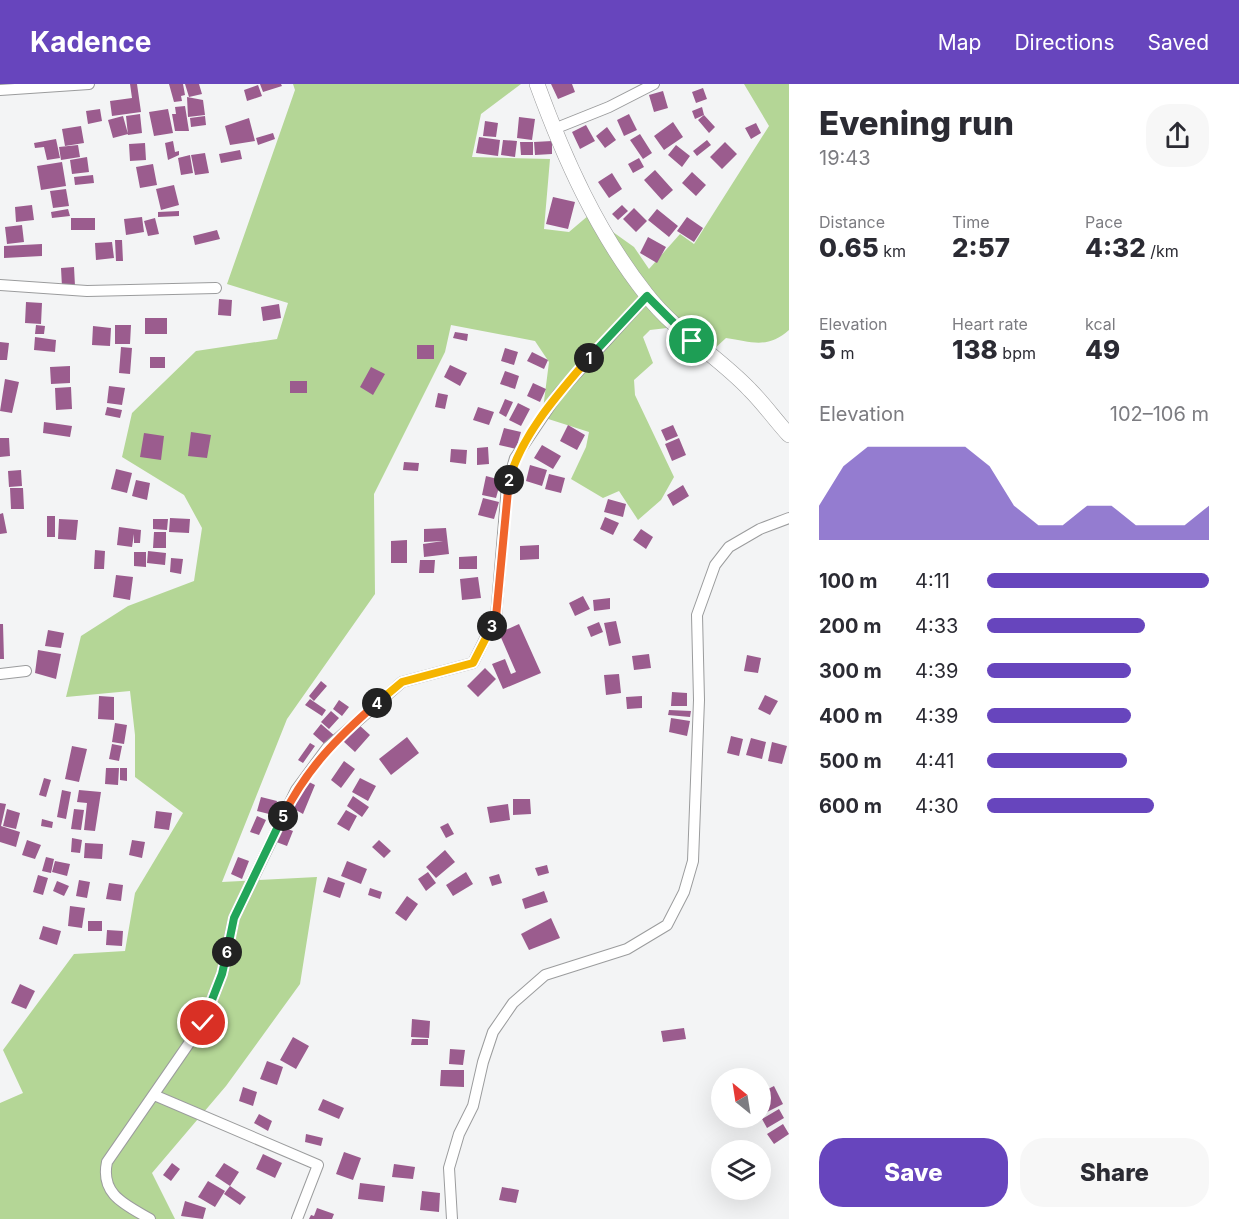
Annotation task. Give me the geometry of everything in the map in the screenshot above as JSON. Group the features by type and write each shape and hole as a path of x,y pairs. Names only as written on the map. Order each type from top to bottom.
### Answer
{"street":[{"path":"0,90 89,84"},
{"path":"537,84 576,180 608,237 647,296 692,341 751,390 789,435"},
{"path":"554,129 609,107 654,84"},
{"path":"0,285 87,291 216,288"},
{"path":"150,1219 110,1192 104,1175 108,1162 203,1023 222,974 234,918 296,790 327,748 402,682 473,663 496,617 507,486 515,458 558,394 647,296"},
{"path":"452,1219 449,1168 459,1134 473,1106 483,1062 493,1032 513,1003 545,975 627,949 667,925 684,892 693,861 699,700 697,615 716,565 729,547 760,529 789,518"},
{"path":"0,674 26,671"},
{"path":"154,1095 318,1165 297,1219"}],"green space":[{"path":"293,84 521,84 481,114 472,157 550,159 544,229 569,232 589,215 634,247 649,269 680,234 694,244 769,126 744,84 789,84 789,330 767,342 726,338 699,363 667,328 650,330 643,337 653,363 634,380 635,395 674,477 661,500 638,520 619,491 603,498 571,479 586,447 589,432 542,417 549,362 535,341 451,325 445,352 374,494 375,594 287,719 222,882 317,877 300,984 226,1086 152,1173 175,1219 0,1219 0,1103 23,1093 3,1050 74,954 125,951 135,893 183,813 135,777 135,735 130,691 66,697 81,636 128,606 194,581 202,528 184,495 122,457 132,413 196,351 277,339 288,303 227,284 295,90"}],"building":[{"path":"130,84 137,84 141,112 112,116 110,101 132,98"},
{"path":"169,84 183,84 185,95 181,96 182,101 174,102"},
{"path":"185,84 199,84 202,94 189,97"},
{"path":"260,84 281,84 282,86 263,92"},
{"path":"551,84 572,84 575,92 558,99"},
{"path":"258,85 262,96 247,101 244,90"},
{"path":"703,88 707,99 696,103 692,92"},
{"path":"663,91 668,108 654,112 649,95"},
{"path":"187,97 203,100 205,115 188,117"},
{"path":"185,106 189,131 175,131 172,114 176,114 175,107"},
{"path":"702,107 704,115 695,119 692,111"},
{"path":"100,109 102,121 88,124 86,111"},
{"path":"168,109 173,133 154,136 149,112"},
{"path":"140,114 142,133 128,135 126,116"},
{"path":"629,114 637,130 624,136 617,120"},
{"path":"704,115 715,127 709,133 698,120"},
{"path":"123,116 128,134 113,138 108,120"},
{"path":"205,116 206,125 191,127 190,118"},
{"path":"519,117 535,119 532,140 517,138"},
{"path":"249,118 255,141 230,145 225,126"},
{"path":"485,121 498,123 496,137 483,136"},
{"path":"673,122 683,137 664,150 654,136"},
{"path":"756,123 761,133 751,139 745,128"},
{"path":"586,125 595,141 580,149 572,132"},
{"path":"81,126 84,143 65,146 62,129"},
{"path":"607,127 616,140 605,148 596,136"},
{"path":"273,133 275,139 258,145 256,138"},
{"path":"640,134 652,153 643,159 630,140"},
{"path":"479,137 500,140 498,156 476,153"},
{"path":"56,139 60,158 47,160 44,147 35,148 34,143"},
{"path":"503,140 517,141 515,157 501,155"},
{"path":"707,140 711,145 697,156 693,151"},
{"path":"173,141 175,152 179,151 179,155 168,160 165,143"},
{"path":"552,141 552,154 535,155 534,142"},
{"path":"520,142 533,142 533,155 521,155"},
{"path":"725,142 737,154 722,169 710,157"},
{"path":"145,143 146,160 130,161 129,144"},
{"path":"78,145 80,157 61,160 59,147"},
{"path":"676,145 690,156 682,167 668,155"},
{"path":"240,150 242,159 221,163 219,154"},
{"path":"205,153 209,173 195,175 191,155"},
{"path":"190,155 193,173 181,175 178,158"},
{"path":"87,157 89,172 72,174 70,160"},
{"path":"639,158 644,167 633,173 628,164"},
{"path":"62,162 66,186 41,190 37,166"},
{"path":"153,164 157,185 140,188 136,167"},
{"path":"655,170 673,190 662,200 644,180"},
{"path":"692,172 706,185 696,196 682,183"},
{"path":"612,173 622,189 609,198 598,182"},
{"path":"93,175 94,183 75,185 74,177"},
{"path":"174,185 179,205 161,210 156,189"},
{"path":"66,189 69,206 53,208 50,191"},
{"path":"553,197 575,202 568,229 546,224"},
{"path":"32,205 34,220 16,222 15,207"},
{"path":"622,205 628,211 618,220 612,214"},
{"path":"634,208 647,221 636,232 623,219"},
{"path":"68,209 70,216 52,218 51,212"},
{"path":"657,209 678,226 669,237 648,220"},
{"path":"179,211 179,216 158,217 158,212"},
{"path":"142,217 144,232 126,235 124,219"},
{"path":"687,217 703,228 694,242 677,231"},
{"path":"71,218 95,218 95,230 71,230"},
{"path":"155,218 159,234 148,236 144,221"},
{"path":"22,225 24,242 7,244 5,227"},
{"path":"217,230 220,239 195,245 193,236"},
{"path":"648,237 666,247 657,263 640,253"},
{"path":"115,240 122,240 123,261 116,261"},
{"path":"112,242 114,258 96,260 95,243"},
{"path":"42,244 42,256 4,258 4,246"},
{"path":"74,267 75,286 62,287 61,268"},
{"path":"219,299 232,300 231,316 218,315"},
{"path":"26,302 42,303 41,324 25,323"},
{"path":"279,304 281,318 263,321 261,307"},
{"path":"145,318 167,318 167,334 145,334"},
{"path":"36,325 45,326 44,334 35,334"},
{"path":"115,325 131,325 130,344 115,344"},
{"path":"93,326 111,328 110,346 92,345"},
{"path":"455,332 468,334 467,341 453,338"},
{"path":"35,337 56,340 55,352 34,350"},
{"path":"0,342 9,343 7,360 0,360"},
{"path":"417,345 434,345 434,359 417,359"},
{"path":"121,347 132,348 130,374 119,373"},
{"path":"505,348 518,352 514,365 501,361"},
{"path":"532,352 548,360 544,369 527,361"},
{"path":"150,357 165,357 165,368 150,368"},
{"path":"450,365 467,373 460,386 444,377"},
{"path":"70,366 70,383 51,384 50,367"},
{"path":"371,367 385,374 373,395 360,387"},
{"path":"505,371 519,376 515,389 500,384"},
{"path":"5,379 19,382 12,413 0,411"},
{"path":"290,381 307,381 307,393 290,393"},
{"path":"533,383 546,389 540,402 527,396"},
{"path":"109,386 125,388 122,405 107,403"},
{"path":"71,387 72,409 56,410 55,388"},
{"path":"438,393 448,395 445,409 435,407"},
{"path":"505,399 513,402 506,417 499,413"},
{"path":"518,403 530,409 521,426 509,420"},
{"path":"107,407 122,410 120,418 105,415"},
{"path":"478,407 494,412 489,425 473,420"},
{"path":"44,422 72,426 70,437 43,433"},
{"path":"568,425 585,435 577,450 560,441"},
{"path":"673,425 678,436 666,441 661,430"},
{"path":"504,428 521,432 516,449 499,445"},
{"path":"191,432 211,435 207,458 188,456"},
{"path":"144,433 164,436 161,460 140,457"},
{"path":"0,438 9,438 10,456 0,457"},
{"path":"679,438 686,455 672,461 665,444"},
{"path":"542,445 561,456 553,469 534,458"},
{"path":"488,447 489,464 477,465 477,448"},
{"path":"451,449 467,450 466,464 450,462"},
{"path":"404,462 419,463 418,471 403,470"},
{"path":"530,465 547,470 542,486 526,481"},
{"path":"116,469 132,473 127,493 111,489"},
{"path":"21,470 22,486 9,487 8,471"},
{"path":"549,474 565,478 561,493 545,489"},
{"path":"486,476 501,480 496,498 482,495"},
{"path":"136,480 150,483 147,500 132,496"},
{"path":"683,485 689,496 673,506 667,495"},
{"path":"10,488 23,488 24,509 11,509"},
{"path":"483,498 499,502 494,519 478,515"},
{"path":"608,499 626,504 623,517 604,512"},
{"path":"3,513 7,533 0,534 0,514"},
{"path":"47,516 55,516 55,537 47,537"},
{"path":"605,517 619,523 613,535 600,529"},
{"path":"170,518 190,519 189,533 169,532"},
{"path":"59,519 78,520 76,540 58,539"},
{"path":"153,519 168,519 167,530 153,529"},
{"path":"119,527 141,530 140,543 134,543 134,534 132,547 117,545"},
{"path":"446,528 449,554 424,557 423,544 443,541 424,542 424,529"},
{"path":"641,529 653,537 646,549 633,540"},
{"path":"154,532 166,532 166,548 153,548"},
{"path":"407,540 407,563 391,563 391,541"},
{"path":"539,545 539,559 520,560 520,546"},
{"path":"95,550 105,551 104,569 94,569"},
{"path":"148,551 166,553 165,565 147,563"},
{"path":"134,552 146,552 146,567 134,566"},
{"path":"477,556 477,569 459,569 459,557"},
{"path":"171,558 183,559 181,574 170,572"},
{"path":"420,560 435,560 434,573 419,573"},
{"path":"116,575 133,577 130,600 113,597"},
{"path":"478,577 481,598 462,600 460,579"},
{"path":"583,596 590,609 575,616 569,603"},
{"path":"610,598 610,609 594,611 593,600"},
{"path":"616,621 621,643 609,646 604,623"},
{"path":"599,622 603,632 591,637 587,627"},
{"path":"0,624 3,624 4,659 0,659"},
{"path":"519,624 541,673 503,689 492,664 505,659 511,674 516,672 499,633"},
{"path":"48,630 64,633 61,648 45,646"},
{"path":"38,650 61,654 56,679 35,673"},
{"path":"649,654 651,668 634,670 632,656"},
{"path":"747,655 761,658 758,673 744,671"},
{"path":"485,668 496,679 478,697 467,686"},
{"path":"619,674 621,693 606,695 604,675"},
{"path":"321,681 327,686 314,701 309,696"},
{"path":"672,692 687,693 687,706 671,706"},
{"path":"765,695 778,701 770,715 758,709"},
{"path":"99,696 114,697 114,720 98,719"},
{"path":"642,696 642,708 627,709 626,697"},
{"path":"310,699 326,710 322,716 305,705"},
{"path":"339,700 349,707 342,716 333,709"},
{"path":"669,710 691,711 690,717 668,715"},
{"path":"331,711 339,718 329,729 321,722"},
{"path":"671,718 690,721 687,736 669,732"},
{"path":"115,723 127,725 124,744 112,742"},
{"path":"321,724 336,737 328,747 313,734"},
{"path":"358,724 370,735 355,752 343,741"},
{"path":"731,736 743,739 739,756 727,753"},
{"path":"407,737 419,753 391,775 379,759"},
{"path":"751,738 766,742 762,759 746,755"},
{"path":"772,742 787,746 782,764 768,761"},
{"path":"310,743 315,746 303,763 298,760"},
{"path":"112,744 122,746 119,761 109,759"},
{"path":"72,746 87,749 79,782 65,779"},
{"path":"344,761 355,769 341,788 331,780"},
{"path":"106,768 119,768 118,785 105,784"},
{"path":"120,768 127,768 127,781 120,780"},
{"path":"44,778 51,780 46,797 39,795"},
{"path":"360,778 376,786 368,801 352,792"},
{"path":"303,779 315,785 303,814 289,806"},
{"path":"62,790 71,792 66,819 57,817"},
{"path":"79,790 101,792 95,831 84,830 87,803 77,802"},
{"path":"353,796 369,807 362,817 347,806"},
{"path":"261,797 277,801 273,815 257,811"},
{"path":"513,799 530,799 531,814 513,815"},
{"path":"0,803 6,804 1,826 20,832 16,847 0,842"},
{"path":"508,804 510,820 490,823 487,807"},
{"path":"7,809 20,813 16,829 3,826"},
{"path":"74,809 84,810 81,830 71,829"},
{"path":"346,810 357,816 349,831 337,824"},
{"path":"156,811 172,813 169,830 154,828"},
{"path":"257,816 266,820 259,835 250,832"},
{"path":"42,819 53,822 52,828 41,826"},
{"path":"448,823 454,834 446,838 440,827"},
{"path":"277,825 293,831 287,846 271,840"},
{"path":"72,838 82,840 80,853 71,852"},
{"path":"27,840 41,845 35,859 22,855"},
{"path":"132,840 145,842 142,858 129,855"},
{"path":"379,840 391,851 384,858 372,847"},
{"path":"85,843 103,844 102,859 84,858"},
{"path":"445,850 455,862 436,878 426,867"},
{"path":"46,857 54,859 51,873 42,871"},
{"path":"238,857 249,861 242,879 231,874"},
{"path":"55,861 70,864 67,876 52,872"},
{"path":"347,861 367,869 361,884 341,876"},
{"path":"547,865 549,873 538,876 535,868"},
{"path":"428,872 436,883 426,891 418,879"},
{"path":"466,872 473,884 453,896 446,885"},
{"path":"499,874 502,883 492,886 489,877"},
{"path":"38,875 48,878 43,895 33,892"},
{"path":"328,877 345,883 340,898 323,892"},
{"path":"79,880 90,882 87,898 76,896"},
{"path":"57,881 69,886 64,896 53,891"},
{"path":"109,883 123,885 121,901 106,899"},
{"path":"370,888 382,892 380,899 368,895"},
{"path":"544,891 548,902 525,909 522,899"},
{"path":"407,896 418,904 406,921 395,913"},
{"path":"70,906 85,908 82,928 68,926"},
{"path":"551,918 560,938 529,950 521,934"},
{"path":"88,921 102,921 102,931 88,931"},
{"path":"43,926 61,931 57,945 39,939"},
{"path":"107,930 123,931 122,946 106,945"},
{"path":"20,984 35,991 26,1009 11,1003"},
{"path":"412,1019 430,1021 429,1038 411,1037"},
{"path":"684,1028 686,1039 663,1042 661,1031"},
{"path":"293,1037 309,1046 296,1069 280,1060"},
{"path":"412,1039 428,1039 428,1045 411,1045"},
{"path":"450,1049 465,1050 463,1065 449,1064"},
{"path":"267,1061 283,1067 277,1085 260,1079"},
{"path":"441,1070 464,1070 464,1087 440,1086"},
{"path":"774,1086 783,1104 771,1110 771,1088"},
{"path":"243,1087 257,1092 253,1106 239,1101"},
{"path":"323,1099 344,1108 339,1119 318,1110"},
{"path":"779,1109 784,1118 771,1126 771,1114"},
{"path":"259,1114 272,1121 268,1131 254,1123"},
{"path":"783,1124 789,1134 774,1144 767,1134"},
{"path":"306,1134 323,1138 321,1146 305,1142"},
{"path":"344,1152 361,1158 353,1180 336,1174"},
{"path":"263,1154 282,1163 275,1178 256,1169"},
{"path":"172,1163 180,1169 171,1181 163,1175"},
{"path":"224,1163 239,1172 230,1186 215,1176"},
{"path":"394,1164 415,1167 413,1179 392,1177"},
{"path":"208,1181 225,1191 215,1207 198,1197"},
{"path":"360,1183 385,1186 383,1202 358,1199"},
{"path":"230,1186 246,1197 240,1205 224,1194"},
{"path":"502,1187 519,1190 516,1203 499,1200"},
{"path":"422,1191 440,1193 439,1212 420,1210"},
{"path":"185,1201 206,1208 203,1219 181,1216"},
{"path":"317,1208 334,1214 332,1219 309,1219 311,1215 314,1216"}],"route":[{"path":"203,1023 222,974 234,918 296,790 327,748 402,682 473,663 496,617 507,486 515,458 558,394 647,296 692,341"}]}
